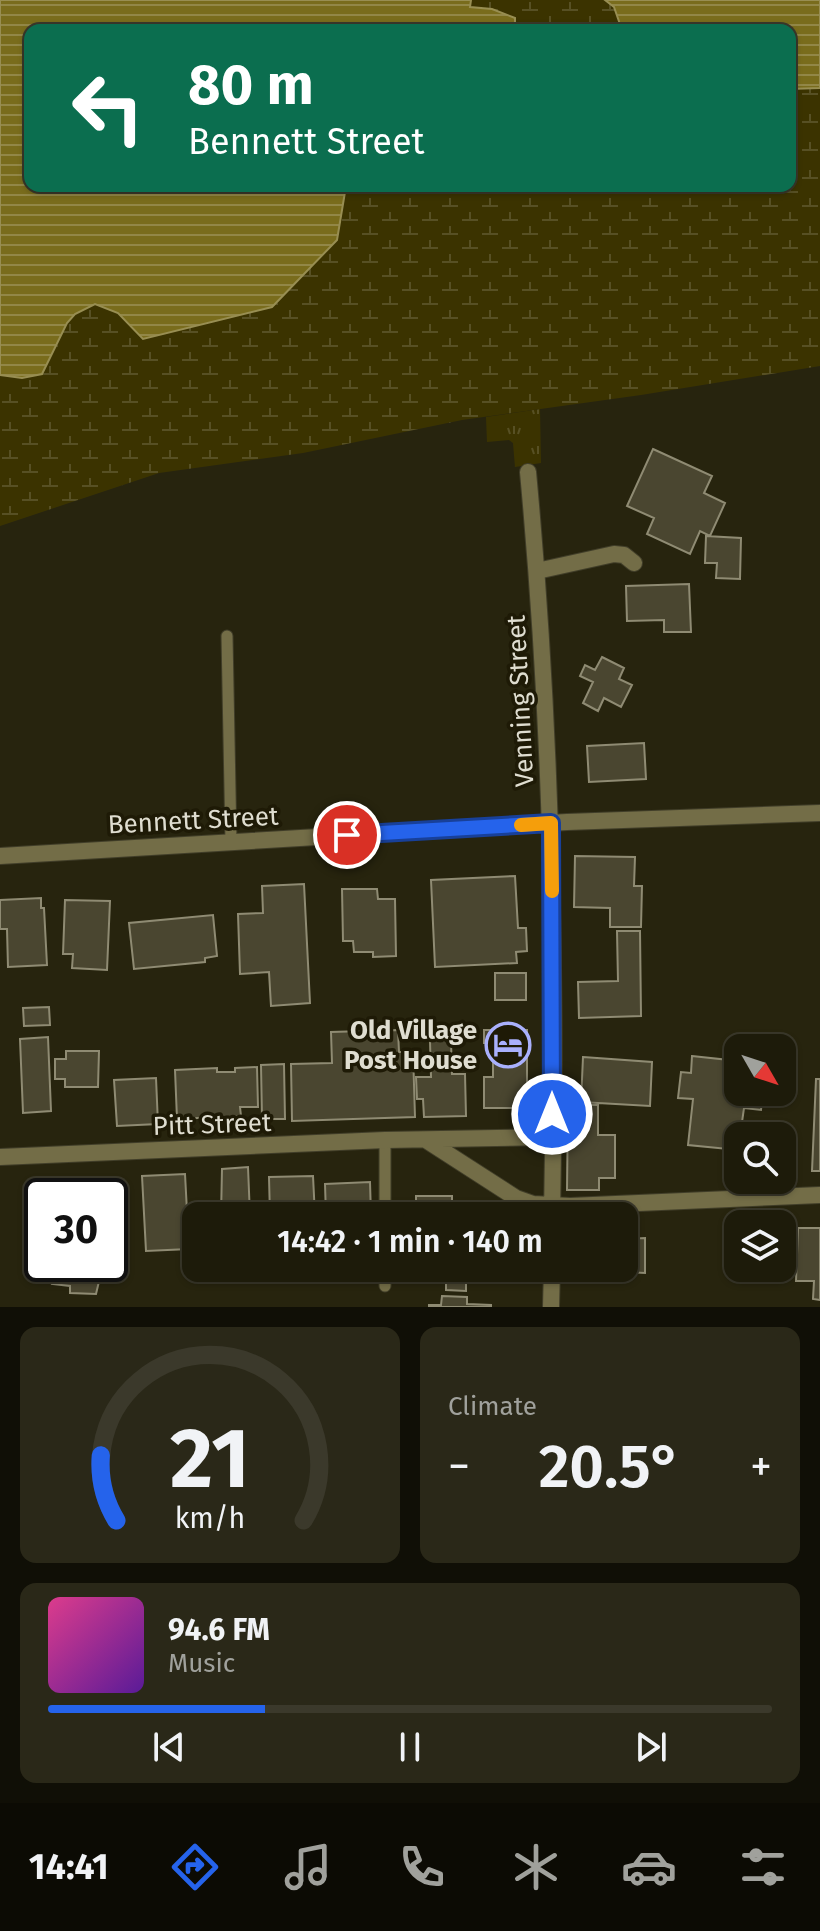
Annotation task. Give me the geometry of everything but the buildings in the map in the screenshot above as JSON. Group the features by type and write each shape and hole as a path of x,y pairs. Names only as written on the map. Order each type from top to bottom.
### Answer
{"street":[{"name":"Venning Street","path":"528,472 537,571 551,823 552,1202"},
{"path":"537,571 614,554 624,555 634,563"},
{"name":"Bennett Street","path":"0,856 551,823 820,813"},
{"name":"Pitt Street","path":"0,1157 385,1140 552,1137"},
{"path":"426,1140 516,1198 527,1202"},
{"path":"638,1206 820,1195"},
{"path":"551,1307 552,1282"}],"lane":[{"path":"227,636 231,842"},
{"path":"385,1140 385,1202"}],"green space":[{"path":"471,0 605,0 614,6 620,24 515,24 515,18 469,7"},
{"path":"820,88 820,366 462,420 303,453 159,473 0,526 0,375 22,378 75,314 96,304 118,313 143,339 272,307 337,240 345,192 796,192 796,89"},
{"path":"540,409 541,463 515,467 513,443 509,440 487,442 486,417"}],"shaded area":[{"path":"0,0 471,0 470,7 492,9 515,18 515,24 24,24 24,192 345,192 337,240 272,307 143,339 118,313 95,304 75,314 67,323 42,374 22,378 0,375"},
{"path":"605,0 820,0 820,88 796,89 796,24 620,24 614,7"}],"slow traffic":[{"path":"521,825 551,823 552,891"}],"place":[{"name":"Old Village Post House","path":"508,1045"}],"route":[{"path":"347,835 551,823 552,1114"}]}
